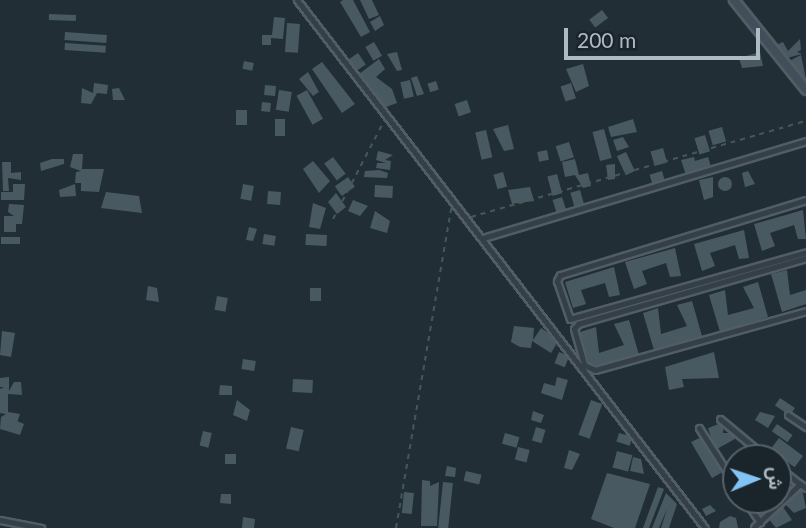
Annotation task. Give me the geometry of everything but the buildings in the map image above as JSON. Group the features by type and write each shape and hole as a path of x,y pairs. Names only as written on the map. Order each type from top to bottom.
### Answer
{"main road":[{"path":"734,0 806,90"}],"street":[{"path":"297,0 388,113 705,528"},
{"path":"483,238 806,141"},
{"path":"806,200 559,275 557,281 567,314 575,318 806,252"},
{"path":"806,258 578,324 574,330 584,365 595,370 806,311"},
{"path":"788,415 806,427"},
{"path":"796,421 806,415"},
{"path":"720,419 750,444"},
{"path":"699,428 722,464"},
{"path":"757,524 803,486"},
{"path":"0,520 41,528"}],"path":[{"path":"333,219 388,113"},
{"path":"468,218 806,121"},
{"path":"396,528 450,211 456,203"}]}
